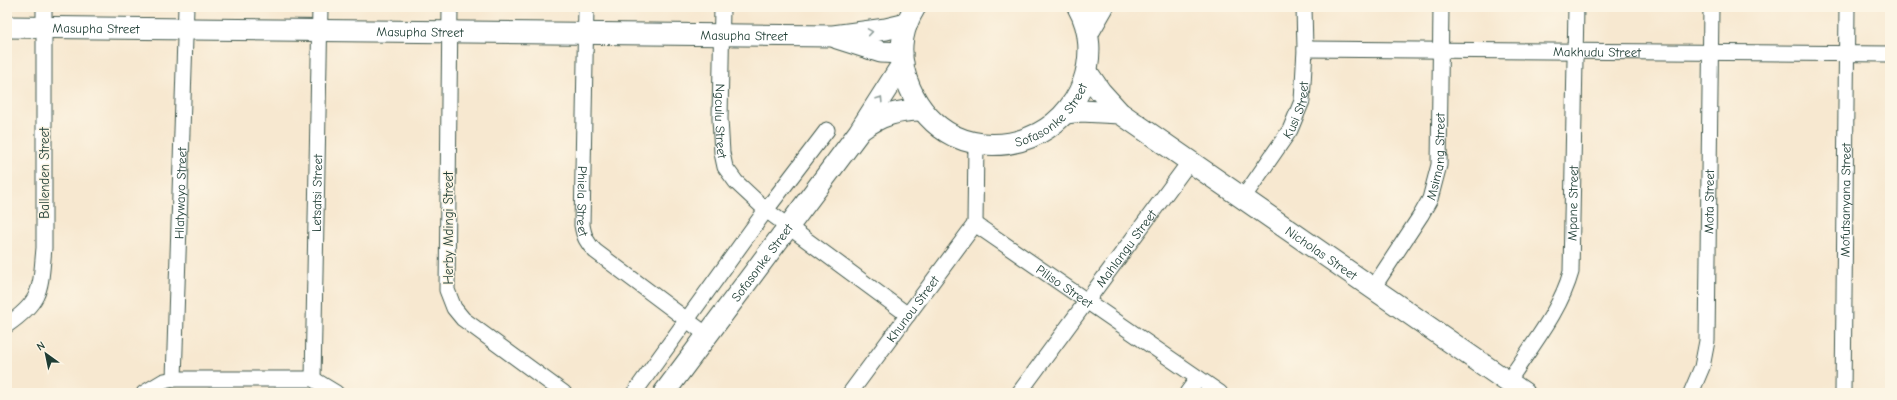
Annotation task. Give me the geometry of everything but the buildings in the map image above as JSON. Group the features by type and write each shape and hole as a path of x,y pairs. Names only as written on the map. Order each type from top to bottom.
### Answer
{"street":[{"name":"Hlatywayo Street","path":"174,379 186,7"},
{"name":"Letsatsi Street","path":"313,379 320,7"},
{"name":"Herby Mdingi Street","path":"450,7 447,290 454,308 463,319 564,393"},
{"name":"Phiela Street","path":"586,7 582,226 584,235 587,242 595,251 707,335"},
{"name":"Ngculu Street","path":"722,7 720,119 722,153 725,167 736,182 766,210 908,315"},
{"name":"Sofasonke Street","path":"903,58 908,86 922,110 935,123 954,136 976,143 1000,145 1025,141 1047,130 1066,113 1079,94 1087,72 1090,53 1088,33 1078,7"},
{"path":"1088,33 1102,7"},
{"name":"Kusi Street","path":"1243,198 1290,130 1298,115 1302,101 1305,49 1304,7"},
{"name":"Msimang Street","path":"1373,288 1421,215 1430,198 1439,165 1441,7"},
{"name":"Mpane Street","path":"1516,387 1567,287 1571,272 1576,7"},
{"name":"Mota Street","path":"1691,393 1702,368 1707,341 1711,7"},
{"name":"Mofutsanyana Street","path":"1843,393 1847,7"},
{"name":"Masupha Street","path":"7,27 44,17 186,29 833,36 873,31 911,16"},
{"name":"Sofasonke Street","path":"664,393 859,132 903,58 911,16"},
{"name":"Ballenden Street","path":"7,325 24,313 32,305 41,282 44,248 44,17"},
{"name":"Masupha Street","path":"833,36 903,58"},
{"name":"Makhudu Street","path":"1305,49 1890,54"},
{"name":"Nicholas Street","path":"1087,72 1100,91 1120,112 1516,387"},
{"name":"Sofasonke Street","path":"859,132 869,124 893,113 904,110 922,110"},
{"path":"1066,113 1081,111 1120,112"},
{"path":"634,393 766,210 827,130"},
{"path":"975,224 976,143"},
{"name":"Mahlangu Street","path":"1019,393 1190,162"},
{"name":"Piliso Street","path":"975,224 1220,393"},
{"name":"Khunou Street","path":"850,393 975,224"},
{"path":"1187,393 1198,378"},
{"path":"144,393 164,381 174,379 313,379 336,393"}]}
